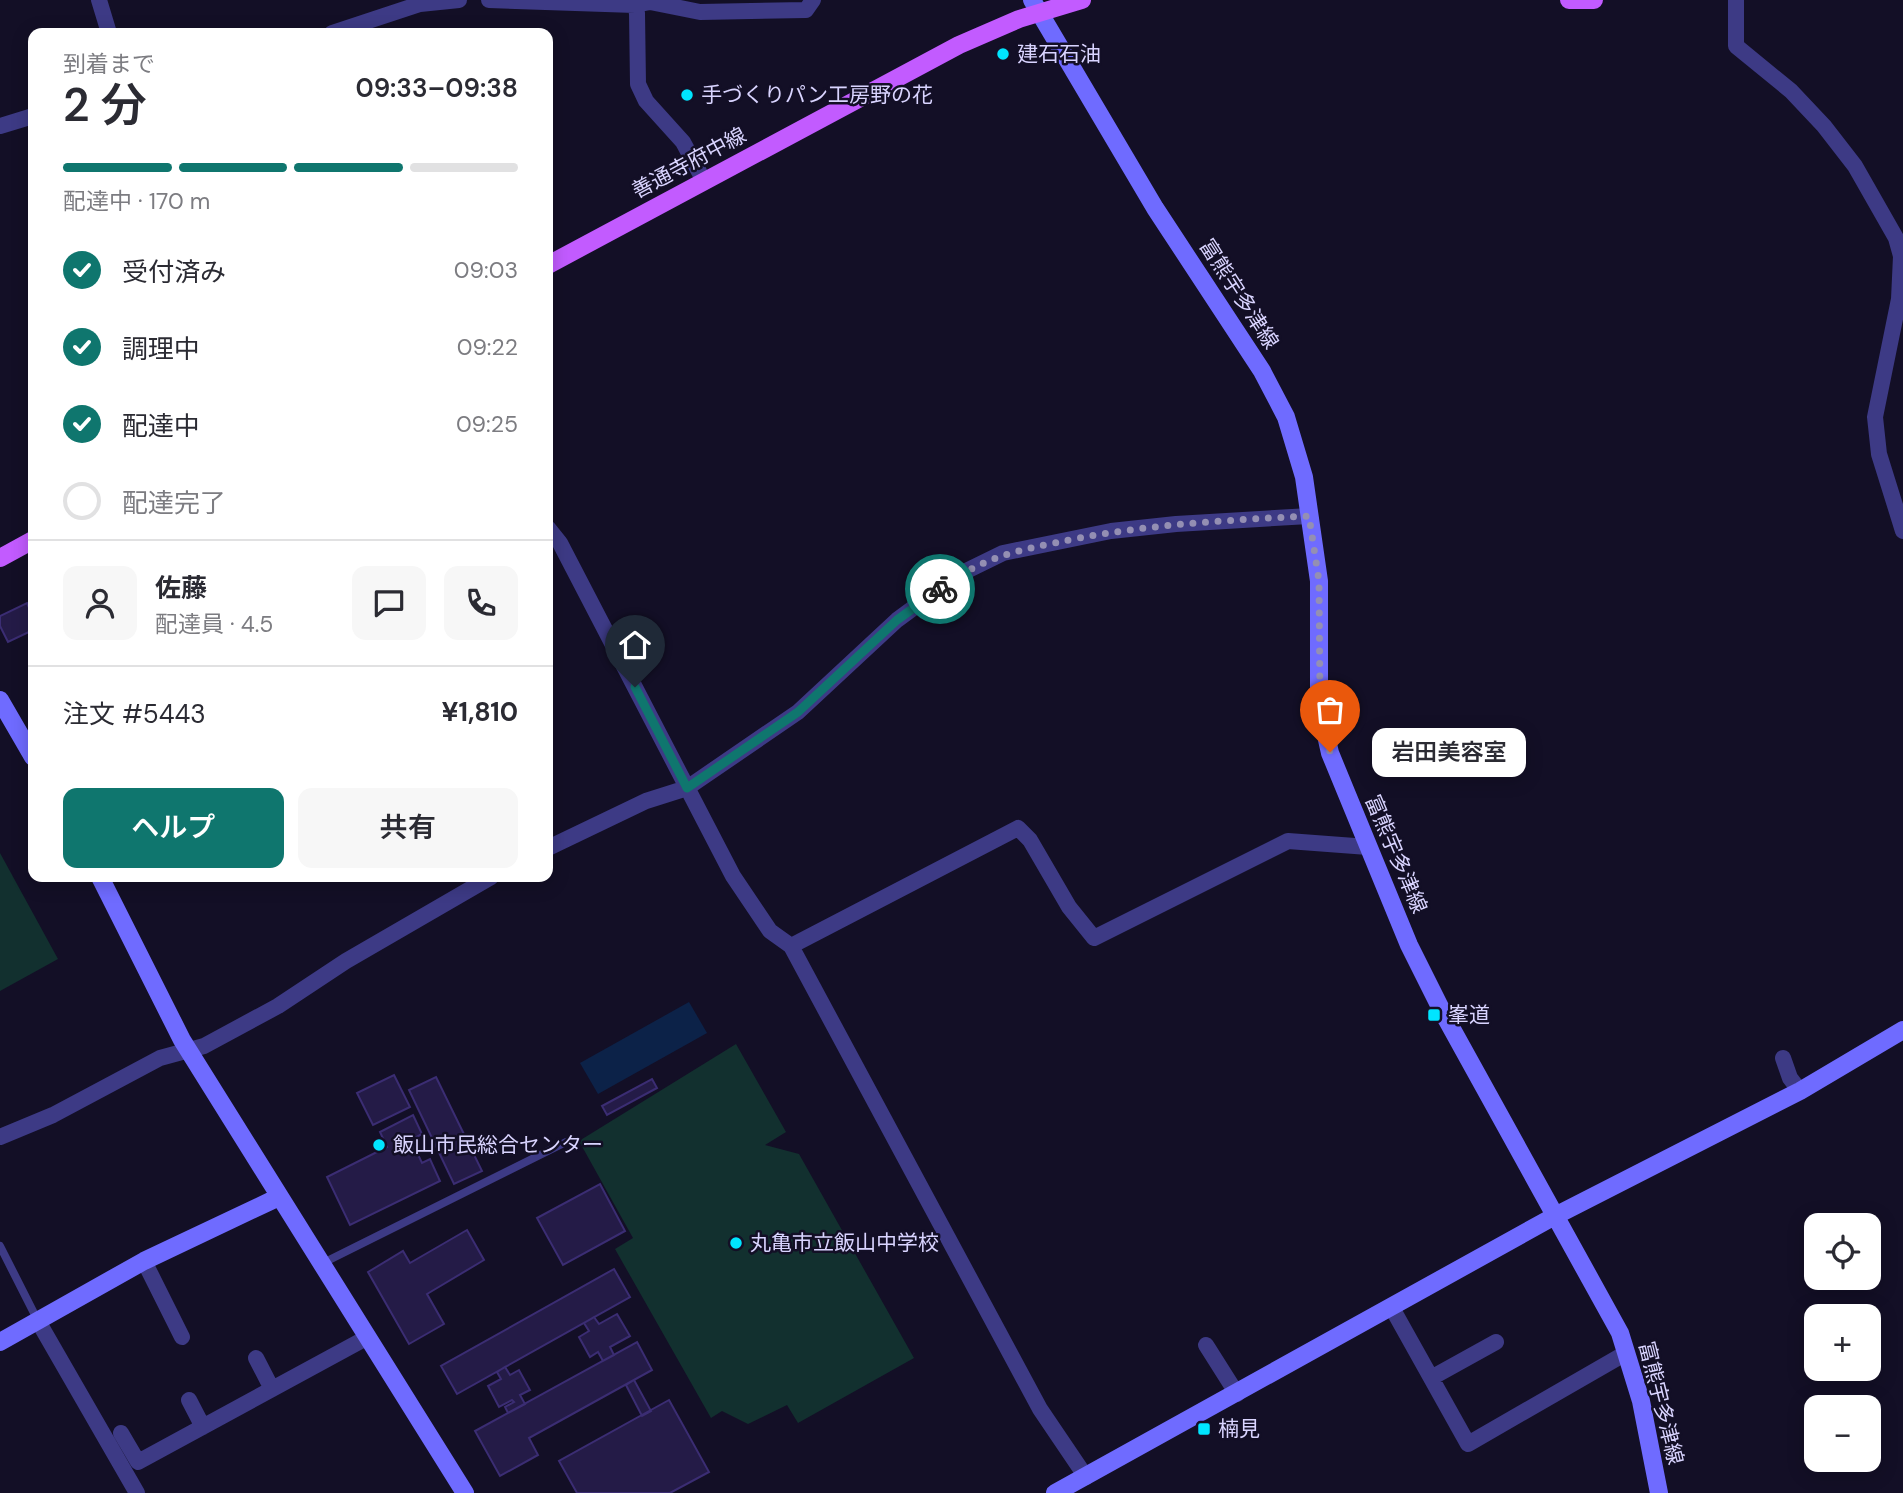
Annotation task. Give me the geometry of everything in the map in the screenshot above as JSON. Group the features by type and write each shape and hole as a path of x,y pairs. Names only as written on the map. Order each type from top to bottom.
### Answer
{"main road":[{"name":"善通寺府中線","path":"553,262 1036,6 1082,0"},
{"path":"1569,0 1594,0"},
{"path":"0,558 28,543"}],"street":[{"path":"99,0 107,28"},
{"path":"347,28 420,4 459,0"},
{"path":"489,0 650,2 700,12 806,10 813,0"},
{"path":"1736,0 1736,46 1791,91 1824,126 1855,166 1900,239 1899,299 1875,417 1879,454 1903,531"},
{"path":"634,2 638,84 646,101 683,142 704,181"},
{"name":"富熊宇多津線","path":"1036,6 1155,208 1262,371 1286,417 1304,477 1319,581 1318,668 1323,727 1330,752 1409,945 1553,1217 1607,1310 1626,1353 1641,1401 1658,1493"},
{"path":"0,126 28,118"},
{"path":"553,846 646,801 687,788 798,712 897,620 958,575 1003,553 1111,531 1309,516"},
{"path":"553,535 733,876 770,932 791,946 1040,1409 1086,1476"},
{"path":"2,708 28,749"},
{"path":"791,946 1018,828 1030,840 1069,907 1094,938 1289,841 1368,847"},
{"path":"103,882 189,1051 465,1493"},
{"path":"0,1137 54,1115 160,1058 189,1051 278,1006 345,961 482,882"},
{"path":"1055,1493 1553,1217 1800,1091 1903,1030"},
{"path":"1783,1058 1790,1078 1800,1091"},
{"path":"0,1342 144,1261 279,1197"},
{"path":"144,1261 182,1337"},
{"path":"1392,1308 1468,1444 1626,1353"},
{"path":"38,1321 137,1493"},
{"path":"121,1433 138,1462 368,1337"},
{"path":"1431,1378 1496,1342"},
{"path":"1206,1345 1237,1394"},
{"path":"256,1358 272,1389"},
{"path":"189,1401 203,1427"}],"lane":[{"path":"321,1264 566,1142"},
{"path":"0,1246 38,1321"}],"green space":[{"path":"0,853 58,959 0,991"},
{"path":"736,1044 786,1132 765,1145 799,1154 914,1358 798,1423 787,1405 748,1424 722,1411 711,1418 615,1249 633,1238 579,1141"}],"water":[{"path":"689,1002 707,1033 598,1094 580,1063"}],"building":[{"path":"27,603 28,632 8,642 0,626 0,616"},
{"path":"394,1075 410,1107 373,1125 357,1093"},
{"path":"436,1077 482,1171 454,1184 409,1090"},
{"path":"652,1079 657,1088 607,1115 602,1106"},
{"path":"413,1115 422,1134 411,1140 422,1163 430,1159 440,1181 350,1225 327,1177 387,1147 380,1132"},
{"path":"600,1184 625,1231 563,1265 537,1218"},
{"path":"467,1230 484,1260 427,1294 444,1324 409,1344 368,1272 403,1251 410,1263"},
{"path":"614,1269 630,1297 457,1394 441,1366"},
{"path":"617,1314 630,1336 610,1347 614,1355 603,1361 598,1352 590,1357 579,1337 589,1331 584,1323 594,1317 599,1324"},
{"path":"637,1342 652,1370 529,1438 538,1455 500,1476 475,1431"},
{"path":"505,1367 510,1375 519,1370 530,1390 520,1395 525,1404 508,1413 505,1407 514,1402 512,1400 499,1407 488,1386 501,1379 497,1372"},
{"path":"634,1380 651,1411 642,1416 626,1385"},
{"path":"669,1400 709,1472 670,1493 577,1493 559,1461"}],"way so far":[{"path":"940,589 958,575 1003,553 1111,531 1309,516 1319,581 1320,704 1330,752"}],"place":[{"name":"建石石油","path":"1003,54"},
{"name":"手づくりパン工房野の花","path":"687,95"},
{"name":"岩田美容室","path":"1330,752"},
{"name":"峯道","path":"1434,1015"},
{"name":"飯山市民総合センター","path":"379,1145"},
{"name":"丸亀市立飯山中学校","path":"736,1243"},
{"name":"楠見","path":"1204,1429"}],"route":[{"path":"635,687 687,788 798,712 897,620 940,589"}]}
